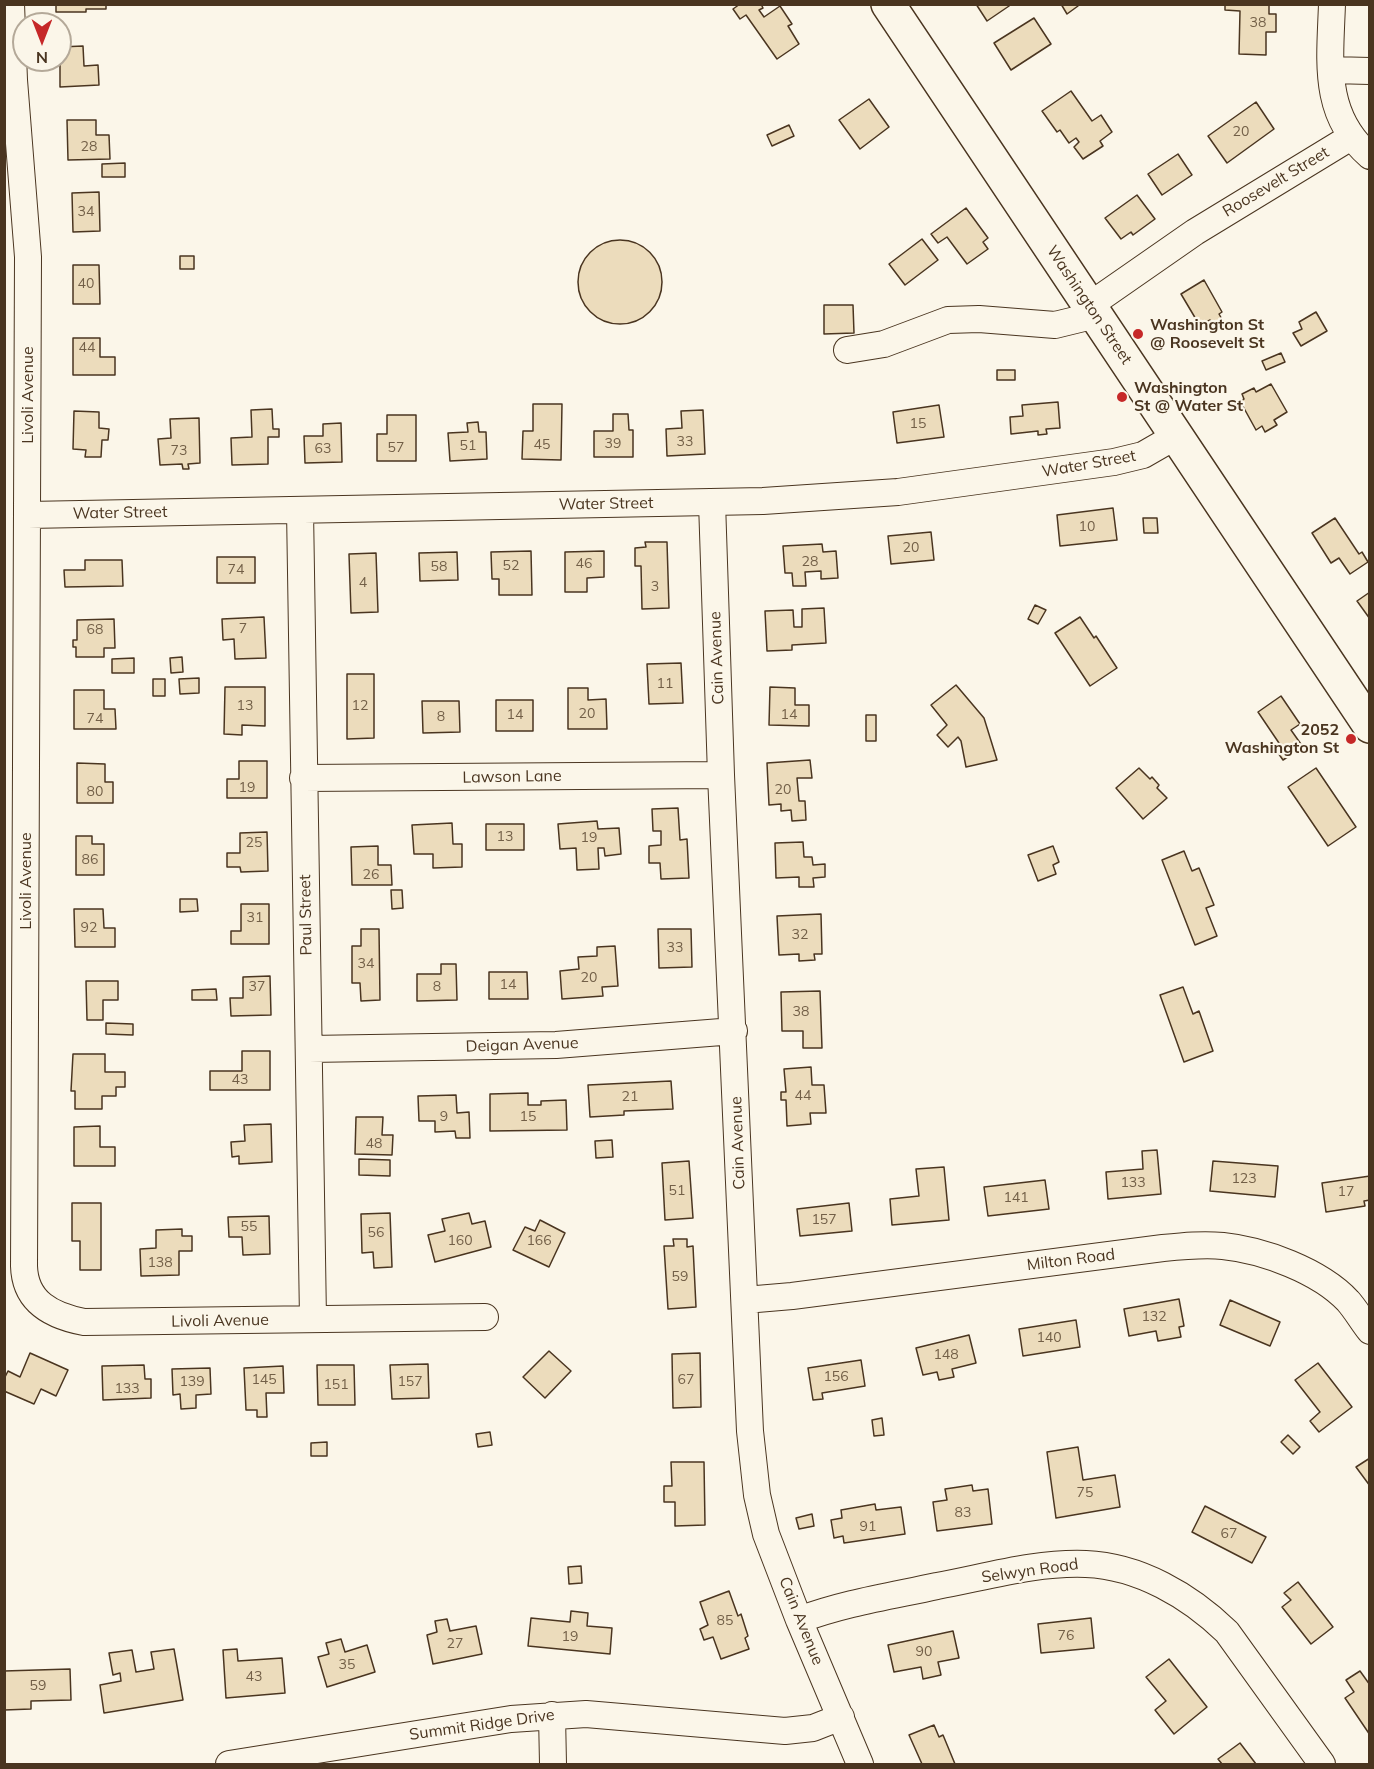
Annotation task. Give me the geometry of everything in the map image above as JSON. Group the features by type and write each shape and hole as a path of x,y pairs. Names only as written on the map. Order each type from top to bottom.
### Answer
{"main road":[{"name":"Washington Street","path":"888,4 1370,726"}],"street":[{"name":"Livoli Avenue","path":"11,4 14,81 28,257 24,1278 28,1289 46,1308 58,1315 84,1322 485,1317"},
{"path":"1332,4 1331,70 1335,104 1351,137 1370,156"},
{"path":"1331,70 1370,71"},
{"name":"Roosevelt Street","path":"847,350 884,344 948,320 979,319 1055,326 1093,310 1195,232 1351,137"},
{"name":"Water Street","path":"28,514 712,502 873,495 1128,460 1143,455 1176,435"},
{"name":"Cain Avenue","path":"712,502 721,775 750,1431 757,1495 766,1534 799,1620 860,1764"},
{"name":"Paul Street","path":"300,510 313,1319"},
{"name":"Lawson Lane","path":"303,778 721,775"},
{"name":"Deigan Avenue","path":"309,1049 556,1045 734,1031"},
{"name":"Milton Road","path":"745,1300 1203,1245 1242,1249 1295,1266 1338,1292 1365,1316"},
{"name":"Selwyn Road","path":"799,1620 841,1606 1044,1566 1087,1564 1130,1572 1184,1598 1215,1620 1227,1632 1322,1764"},
{"path":"552,1715 553,1764"},
{"name":"Summit Ridge Drive","path":"229,1764 511,1719 552,1715 604,1715 785,1731 813,1728 841,1717"}],"building":[{"path":"56,4 106,4 106,9 56,12"},
{"path":"740,4 761,4 763,8 759,10 764,17 780,6 792,24 788,26 799,44 777,59 746,15 740,19 733,9"},
{"path":"976,4 1012,4 987,21"},
{"path":"1061,4 1077,4 1078,6 1067,14"},
{"path":"1225,4 1269,4 1269,14 1276,14 1276,32 1266,32 1266,55 1239,54 1240,11 1225,10"},
{"path":"1034,18 1051,44 1011,70 994,43"},
{"path":"72,46 83,46 84,66 98,65 99,85 60,87 60,72 72,72"},
{"path":"1071,91 1092,121 1101,115 1112,132 1100,141 1103,146 1083,159 1074,147 1079,142 1076,138 1069,143 1060,130 1057,132 1042,111"},
{"path":"869,99 889,127 860,149 839,120"},
{"path":"1256,102 1274,129 1227,163 1208,136"},
{"path":"67,120 96,120 96,135 109,135 110,159 68,160"},
{"path":"789,125 794,136 772,146 767,135"},
{"path":"1178,154 1192,175 1162,195 1148,174"},
{"path":"125,163 125,177 102,177 102,164"},
{"path":"99,192 100,231 73,232 72,193"},
{"path":"1137,195 1155,219 1133,235 1131,232 1121,239 1105,218"},
{"path":"966,208 988,238 983,242 988,249 967,264 947,237 938,243 931,234"},
{"path":"922,239 938,260 905,285 889,264"},
{"path":"620,240 636,243 650,252 659,266 662,282 659,298 650,312 636,321 620,324 604,321 590,312 581,298 578,282 581,266 590,252 604,243"},
{"path":"180,256 194,256 194,269 180,269"},
{"path":"73,265 99,265 100,304 73,304"},
{"path":"1204,280 1222,312 1219,314 1223,321 1214,326 1210,320 1200,326 1181,294"},
{"path":"824,305 853,305 854,333 824,334"},
{"path":"1316,312 1327,331 1301,346 1293,333 1302,329 1299,322"},
{"path":"73,338 100,338 100,357 115,357 115,375 73,375"},
{"path":"1281,353 1285,362 1266,370 1262,361"},
{"path":"997,370 1015,370 1015,380 997,380"},
{"path":"1271,384 1287,412 1274,420 1277,425 1265,432 1262,426 1256,430 1240,401 1244,399 1242,394 1254,388 1256,392"},
{"path":"1058,402 1060,428 1046,429 1047,434 1038,435 1038,431 1011,434 1010,417 1023,416 1022,405"},
{"path":"533,404 562,404 561,460 522,459 523,431 533,431"},
{"path":"939,405 944,437 897,443 893,412"},
{"path":"272,409 273,429 279,429 279,437 268,437 268,464 232,465 231,438 252,437 251,410"},
{"path":"703,410 705,454 667,456 666,429 682,428 681,411"},
{"path":"74,411 99,412 99,428 109,429 108,440 102,440 101,457 85,457 86,450 73,449"},
{"path":"613,414 628,414 629,430 633,430 633,457 594,457 594,431 613,431"},
{"path":"387,415 416,415 416,461 377,461 377,434 387,434"},
{"path":"199,418 200,463 188,464 189,469 183,469 182,464 160,465 158,439 171,438 170,419"},
{"path":"478,422 479,432 486,432 487,459 450,461 448,433 468,432 467,423"},
{"path":"341,423 342,462 305,463 304,436 323,436 323,424"},
{"path":"1113,508 1117,540 1060,546 1057,515"},
{"path":"1143,518 1157,518 1158,533 1144,533"},
{"path":"1335,518 1359,554 1362,552 1368,562 1350,574 1339,558 1331,563 1312,533"},
{"path":"931,532 934,560 891,564 888,536"},
{"path":"645,542 667,542 669,608 642,609 641,566 635,566 635,548 646,547"},
{"path":"822,544 823,552 836,551 838,578 821,579 821,571 805,572 806,586 793,586 792,573 785,573 783,546"},
{"path":"531,551 532,595 499,595 499,579 492,579 491,552"},
{"path":"604,551 604,577 587,578 587,592 565,592 565,552"},
{"path":"457,552 458,580 420,581 419,553"},
{"path":"376,553 378,612 351,613 349,554"},
{"path":"217,557 255,557 255,583 217,583"},
{"path":"85,560 122,560 123,586 65,587 64,570 85,570"},
{"path":"1370,592 1370,619 1357,601"},
{"path":"1035,605 1046,610 1038,624 1028,619"},
{"path":"824,608 826,643 792,645 792,650 767,651 765,611 793,610 794,627 802,627 802,609"},
{"path":"264,617 266,658 235,659 234,639 223,640 222,619"},
{"path":"1080,617 1117,668 1090,686 1055,633"},
{"path":"114,619 115,648 104,648 104,657 76,657 73,640 77,640 77,620"},
{"path":"182,657 183,672 171,673 170,658"},
{"path":"134,658 134,673 112,673 112,659"},
{"path":"681,663 683,703 649,704 647,664"},
{"path":"347,674 374,674 374,738 347,739"},
{"path":"199,678 199,693 180,694 179,679"},
{"path":"153,679 165,679 165,696 153,696"},
{"path":"956,685 984,718 997,760 966,767 961,741 958,737 948,747 937,735 947,725 931,705"},
{"path":"225,687 265,687 265,726 242,725 242,735 224,734"},
{"path":"770,687 795,688 795,705 809,705 809,726 769,725"},
{"path":"568,688 588,688 588,700 606,699 607,729 568,729"},
{"path":"74,690 104,690 104,709 115,709 116,729 74,729"},
{"path":"1281,696 1300,724 1291,730 1303,747 1283,760 1276,750 1281,746 1258,712"},
{"path":"496,700 533,700 533,731 496,731"},
{"path":"422,701 459,701 460,732 423,733"},
{"path":"866,715 876,715 876,741 866,741"},
{"path":"810,760 812,778 797,778 799,801 805,801 806,820 792,821 791,810 781,811 781,804 769,805 767,763"},
{"path":"239,761 267,761 267,798 227,798 227,779 239,779"},
{"path":"77,763 105,764 105,782 113,782 113,803 77,803"},
{"path":"1139,768 1150,779 1152,777 1159,785 1157,788 1167,798 1143,819 1116,788"},
{"path":"1316,768 1356,827 1328,846 1288,787"},
{"path":"678,808 680,840 687,839 689,878 661,879 660,863 649,863 649,846 661,845 661,831 653,831 652,809"},
{"path":"597,821 598,829 619,828 621,854 605,856 604,848 598,848 599,869 577,870 576,848 560,849 558,824"},
{"path":"452,823 453,844 462,844 462,867 433,868 433,854 414,854 412,825"},
{"path":"486,824 524,824 524,850 486,850"},
{"path":"267,832 268,871 241,872 240,867 227,867 227,853 240,853 240,833"},
{"path":"76,836 92,836 92,844 104,844 104,875 76,875"},
{"path":"803,842 804,857 812,857 813,865 825,864 825,877 813,878 814,887 799,887 799,877 776,878 775,843"},
{"path":"378,846 378,865 391,865 392,885 352,885 351,847"},
{"path":"1053,846 1059,862 1053,865 1056,874 1038,881 1028,855"},
{"path":"1184,851 1192,871 1199,868 1214,905 1206,908 1217,936 1195,945 1162,860"},
{"path":"391,890 402,890 403,908 392,909"},
{"path":"180,899 197,899 198,911 180,912"},
{"path":"241,904 269,904 269,944 231,944 231,931 241,931"},
{"path":"74,909 103,909 104,928 115,928 115,947 75,947"},
{"path":"821,914 822,954 814,954 815,960 799,961 799,954 779,955 777,916"},
{"path":"361,929 379,929 380,1000 361,1001 360,983 352,983 352,946 361,946"},
{"path":"658,929 691,929 692,967 659,968"},
{"path":"615,946 618,986 602,987 603,996 562,999 560,971 579,969 578,957 597,956 597,947"},
{"path":"441,964 456,964 457,1000 417,1001 417,974 441,974"},
{"path":"489,972 527,972 528,999 489,999"},
{"path":"270,976 271,1015 231,1016 230,998 243,998 243,977"},
{"path":"86,981 118,981 118,1000 103,1000 103,1020 87,1020"},
{"path":"1183,987 1193,1014 1199,1011 1213,1051 1184,1062 1160,995"},
{"path":"216,989 217,1000 192,1000 192,990"},
{"path":"820,991 822,1048 803,1048 803,1031 782,1031 781,992"},
{"path":"106,1023 133,1024 133,1035 106,1034"},
{"path":"242,1051 270,1051 270,1090 210,1090 210,1071 242,1071"},
{"path":"73,1054 105,1054 105,1072 125,1072 125,1087 116,1087 116,1096 102,1096 102,1109 75,1109 75,1091 71,1091"},
{"path":"811,1067 812,1085 824,1085 826,1113 810,1113 811,1124 787,1126 786,1100 781,1100 781,1092 786,1092 784,1069"},
{"path":"671,1081 673,1109 624,1111 624,1115 590,1117 588,1085"},
{"path":"528,1093 528,1105 541,1105 541,1101 566,1100 567,1130 490,1131 490,1094"},
{"path":"456,1095 457,1113 469,1112 470,1138 456,1138 455,1131 435,1132 435,1121 419,1121 418,1096"},
{"path":"356,1117 383,1117 382,1135 393,1135 392,1155 355,1154"},
{"path":"271,1124 272,1162 239,1164 239,1156 232,1157 231,1142 245,1141 244,1125"},
{"path":"100,1126 100,1147 115,1147 115,1166 74,1166 74,1127"},
{"path":"612,1140 613,1157 596,1158 595,1141"},
{"path":"1157,1150 1161,1194 1108,1199 1106,1172 1143,1169 1142,1151"},
{"path":"359,1159 390,1160 390,1176 359,1175"},
{"path":"689,1161 693,1218 665,1220 662,1163"},
{"path":"1213,1161 1278,1166 1275,1197 1210,1191"},
{"path":"944,1167 949,1220 892,1225 890,1199 919,1196 916,1169"},
{"path":"1370,1176 1370,1200 1364,1201 1365,1206 1326,1212 1322,1183"},
{"path":"1045,1180 1049,1209 988,1216 984,1187"},
{"path":"72,1203 101,1203 101,1270 80,1270 80,1241 72,1241"},
{"path":"849,1203 852,1231 800,1236 797,1209"},
{"path":"390,1213 392,1267 374,1268 373,1252 362,1253 361,1214"},
{"path":"469,1213 472,1224 485,1221 491,1247 435,1262 428,1235 445,1231 442,1219"},
{"path":"269,1216 270,1254 243,1255 242,1237 229,1237 228,1217"},
{"path":"540,1220 565,1233 549,1267 513,1250 525,1227 535,1231"},
{"path":"182,1229 182,1236 192,1236 192,1251 179,1251 179,1275 141,1276 140,1249 156,1248 156,1230"},
{"path":"673,1239 687,1239 687,1247 693,1246 696,1307 668,1309 664,1246 674,1246"},
{"path":"1179,1299 1184,1326 1179,1327 1181,1337 1158,1341 1156,1331 1129,1336 1124,1309"},
{"path":"1230,1300 1280,1322 1270,1346 1220,1325"},
{"path":"1076,1320 1080,1347 1023,1356 1019,1329"},
{"path":"969,1335 976,1363 952,1369 954,1377 939,1380 937,1372 923,1375 916,1348"},
{"path":"549,1351 571,1371 545,1398 523,1377"},
{"path":"30,1353 68,1370 56,1396 41,1389 34,1404 4,1391 4,1379 8,1371 20,1377"},
{"path":"700,1353 701,1407 673,1408 672,1354"},
{"path":"861,1360 865,1386 822,1393 823,1399 813,1400 808,1368"},
{"path":"1318,1363 1352,1407 1319,1432 1310,1421 1320,1412 1295,1380"},
{"path":"428,1364 429,1398 392,1399 390,1365"},
{"path":"144,1365 145,1379 151,1379 151,1398 103,1400 102,1366"},
{"path":"317,1365 354,1365 355,1405 318,1405"},
{"path":"283,1366 284,1393 266,1393 267,1417 257,1417 257,1410 246,1410 244,1368"},
{"path":"210,1368 211,1394 196,1395 196,1408 181,1409 180,1394 173,1395 172,1369"},
{"path":"882,1418 884,1435 874,1436 872,1420"},
{"path":"490,1432 492,1445 478,1447 476,1434"},
{"path":"1288,1435 1300,1447 1293,1454 1281,1442"},
{"path":"327,1442 327,1456 311,1456 311,1443"},
{"path":"1078,1447 1083,1480 1115,1475 1120,1507 1056,1518 1047,1452"},
{"path":"1370,1458 1370,1486 1356,1467"},
{"path":"671,1462 704,1462 705,1525 675,1526 675,1502 664,1502 664,1486 672,1486"},
{"path":"972,1485 973,1491 988,1489 992,1524 937,1531 933,1502 947,1500 945,1489"},
{"path":"875,1504 876,1510 901,1507 905,1534 844,1543 843,1536 834,1538 831,1520 842,1518 841,1510"},
{"path":"1205,1506 1266,1537 1252,1563 1192,1532"},
{"path":"812,1514 814,1526 799,1529 796,1518"},
{"path":"581,1566 582,1583 569,1584 568,1567"},
{"path":"1298,1582 1333,1627 1311,1644 1282,1607 1291,1600 1284,1593"},
{"path":"729,1591 738,1616 741,1614 748,1636 745,1638 749,1649 721,1659 713,1637 704,1640 700,1629 708,1625 700,1602"},
{"path":"571,1611 588,1613 587,1626 612,1628 610,1654 528,1646 531,1618 570,1622"},
{"path":"1091,1618 1094,1648 1041,1653 1038,1624"},
{"path":"447,1619 450,1631 476,1626 482,1654 433,1664 427,1635 437,1632 435,1621"},
{"path":"953,1631 959,1658 938,1662 941,1675 923,1679 921,1667 894,1672 888,1645"},
{"path":"341,1639 345,1652 367,1645 375,1672 327,1687 318,1657 329,1654 326,1643"},
{"path":"174,1649 183,1700 104,1713 100,1685 121,1681 120,1673 113,1675 109,1653 132,1650 136,1672 154,1669 151,1652"},
{"path":"237,1649 238,1661 282,1658 285,1693 226,1698 223,1650"},
{"path":"1169,1659 1207,1707 1174,1734 1155,1710 1166,1701 1146,1677"},
{"path":"70,1669 71,1700 31,1701 31,1709 4,1710 4,1671"},
{"path":"1360,1671 1370,1685 1370,1735 1345,1698 1354,1692 1346,1680"},
{"path":"934,1725 939,1737 943,1735 955,1764 922,1764 909,1735"},
{"path":"1240,1743 1256,1764 1222,1764 1218,1759"}],"place":[{"name":"Washington St @ Roosevelt St","path":"1138,334"},
{"name":"Washington St @ Water St","path":"1122,397"},
{"name":"2052 Washington St","path":"1351,739"}]}
